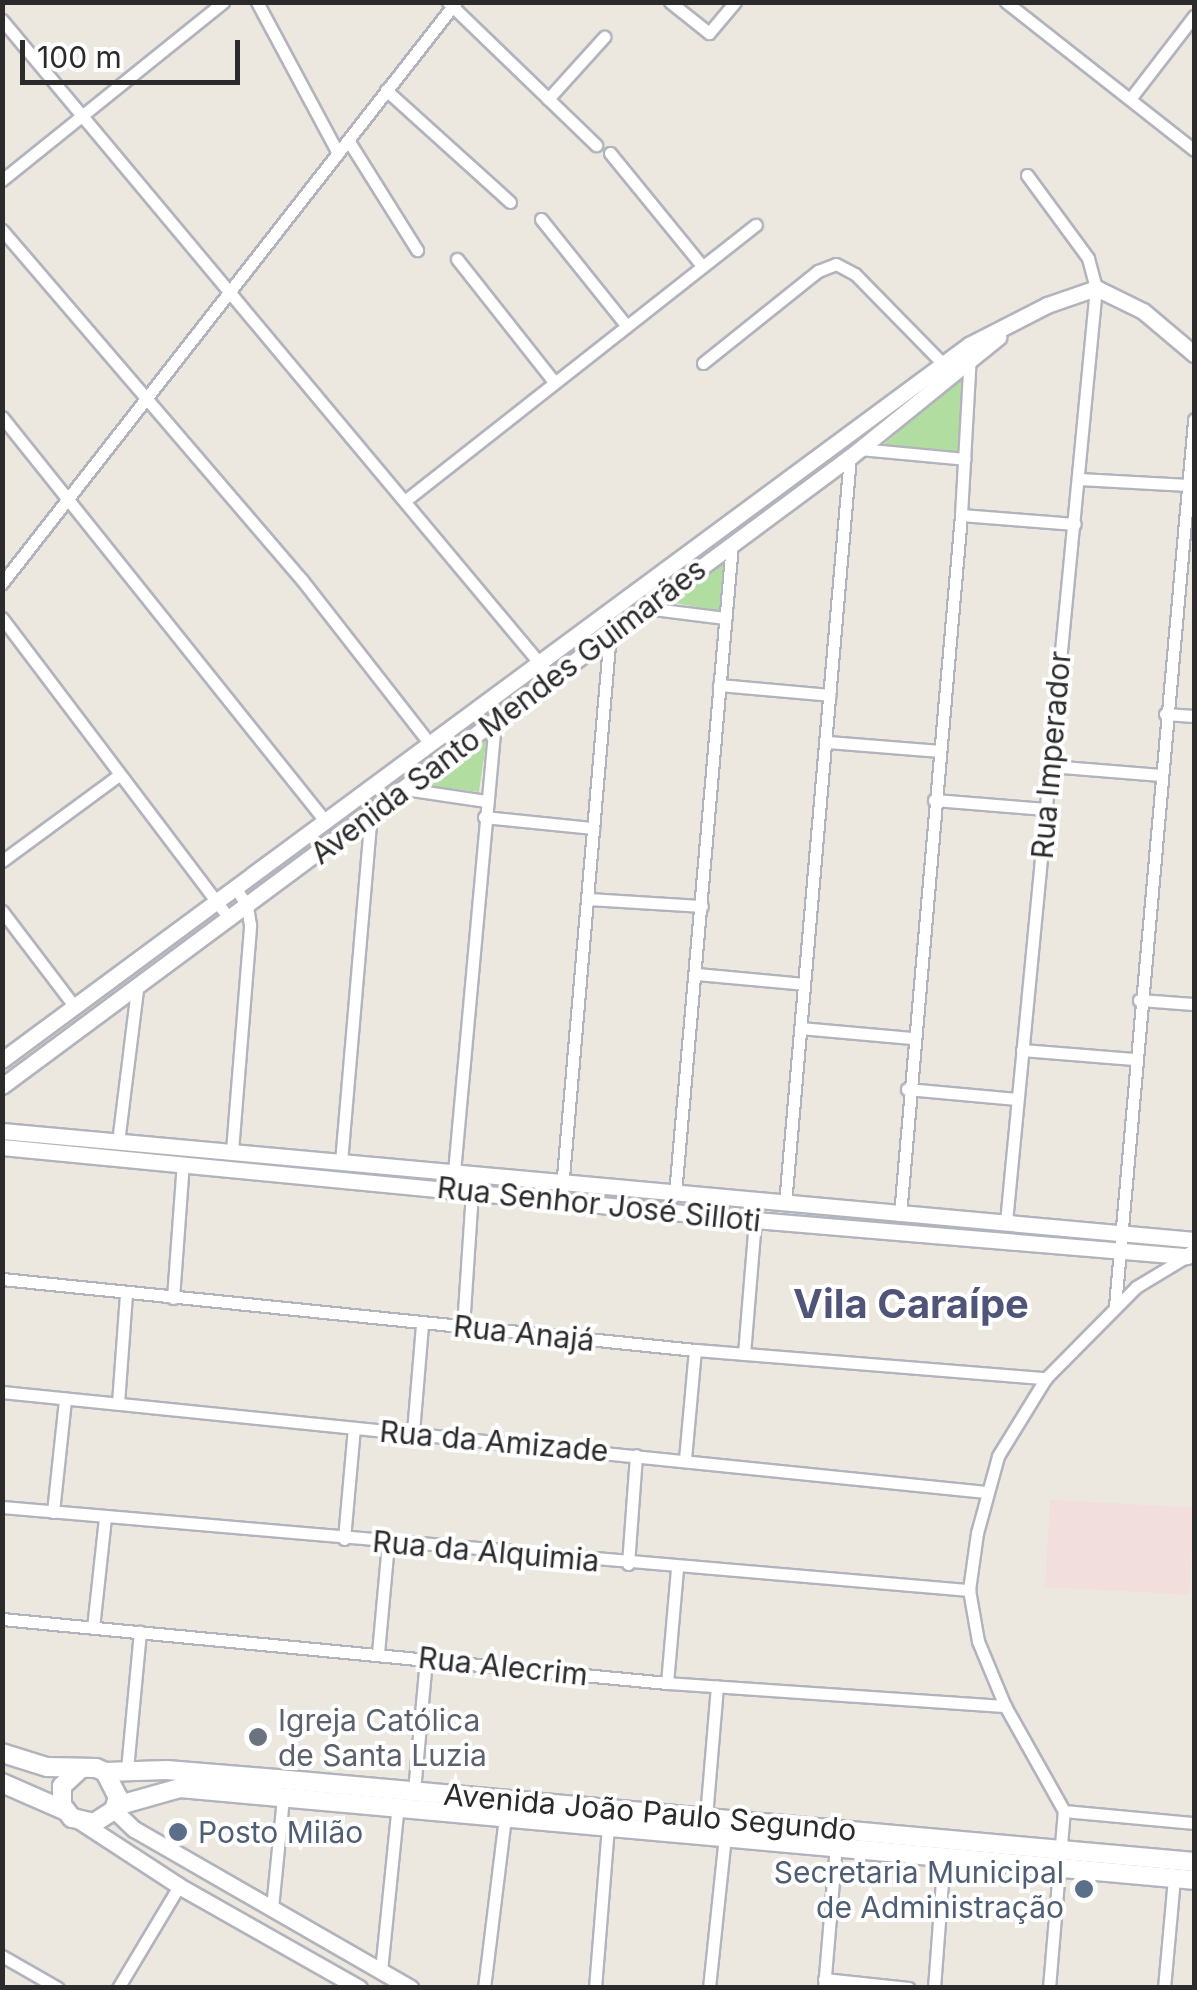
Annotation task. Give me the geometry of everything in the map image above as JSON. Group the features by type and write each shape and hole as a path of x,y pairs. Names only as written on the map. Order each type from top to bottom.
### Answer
{"main road":[{"path":"2,1753 47,1767 105,1772 117,1788 115,1808 94,1823 2,1784"},
{"path":"73,1817 62,1786 80,1769"},
{"name":"Avenida João Paulo Segundo","path":"105,1772 127,1769 404,1796 706,1817 1061,1858 1194,1880"},
{"name":"Avenida João Paulo Segundo","path":"115,1808 180,1788 284,1798 404,1796 505,1816 944,1856 1194,1862"}],"street":[{"path":"2,180 223,2"},
{"path":"256,2 338,153"},
{"path":"670,2 709,32 735,2"},
{"path":"1006,2 1194,150"},
{"path":"2,583 452,4 596,144"},
{"path":"1130,100 1194,16"},
{"path":"2,20 552,678"},
{"path":"548,100 604,37"},
{"path":"386,90 510,202"},
{"path":"348,140 417,250"},
{"path":"610,153 702,266"},
{"path":"1027,175 1088,258 1096,288 1143,312 1194,354"},
{"path":"541,219 626,325"},
{"path":"406,500 756,225"},
{"path":"2,230 302,580 431,745"},
{"path":"457,260 554,382"},
{"path":"703,363 818,271 836,264 855,274 943,364"},
{"name":"Avenida Santo Mendes Guimarães","path":"2,1060 968,345 1047,305 1096,288"},
{"name":"Rua Imperador","path":"1006,1222 1096,288"},
{"name":"Avenida Santo Mendes Guimarães","path":"2,1086 855,453 971,363 1008,328"},
{"path":"900,1215 912,1038 962,515 971,363 968,345"},
{"path":"2,417 326,822"},
{"path":"1115,1306 1134,1059 1194,420"},
{"path":"785,1204 855,453 965,459"},
{"path":"1079,478 1188,485"},
{"path":"962,515 1074,524"},
{"path":"676,1194 732,544"},
{"path":"644,608 725,618"},
{"path":"2,618 230,919"},
{"path":"561,1192 590,899 610,633"},
{"path":"719,685 830,695"},
{"path":"1165,714 1194,716"},
{"path":"454,1172 495,721"},
{"path":"827,742 938,751"},
{"path":"1050,766 1161,775"},
{"path":"2,862 118,775"},
{"path":"406,789 486,801"},
{"path":"934,800 1046,808"},
{"path":"341,1162 371,815"},
{"path":"484,817 594,828"},
{"path":"232,1151 250,925 247,906 236,890"},
{"path":"590,899 702,906"},
{"path":"2,911 75,1007"},
{"path":"697,974 804,984"},
{"path":"118,1142 137,989"},
{"path":"1140,1000 1194,1004"},
{"path":"800,1028 912,1038"},
{"path":"1022,1050 1134,1059"},
{"path":"908,1089 1018,1099"},
{"name":"Rua Senhor José Silloti","path":"2,1131 454,1172 755,1220 1191,1254"},
{"name":"Rua Senhor José Silloti","path":"2,1146 472,1192 676,1194 1194,1240"},
{"path":"173,1298 183,1163"},
{"path":"463,1327 472,1192"},
{"path":"744,1354 755,1220"},
{"path":"1050,1988 1064,1811 1004,1706 978,1641 969,1590 986,1492 998,1456 1046,1378 1115,1306 1191,1254"},
{"name":"Rua Anajá","path":"2,1279 696,1350 1046,1378"},
{"path":"118,1403 126,1294"},
{"path":"412,1432 422,1324"},
{"path":"686,1459 696,1350"},
{"name":"Rua da Amizade","path":"2,1392 986,1492"},
{"path":"53,1512 65,1398"},
{"path":"344,1539 354,1428"},
{"path":"628,1564 636,1455"},
{"name":"Rua da Alquimia","path":"2,1507 388,1544 969,1590"},
{"path":"93,1628 105,1518"},
{"path":"378,1653 388,1544"},
{"path":"667,1683 677,1568"},
{"name":"Rua Alecrim","path":"2,1619 667,1683 1004,1706"},
{"path":"127,1769 140,1632"},
{"path":"381,1970 426,1658"},
{"path":"706,1817 716,1686"},
{"path":"272,1908 284,1798"},
{"path":"115,1808 134,1829 410,1988"},
{"path":"1064,1811 1194,1823"},
{"path":"484,1988 505,1816"},
{"path":"73,1817 179,1886 359,1988"},
{"path":"595,1988 608,1826"},
{"path":"709,1988 724,1835"},
{"path":"836,1846 824,1983 910,1988"},
{"path":"934,1988 944,1856"},
{"path":"1164,1988 1174,1878"},
{"path":"118,1988 179,1886"},
{"path":"2,1956 58,1988"}],"shaded area":[{"path":"1050,1500 1194,1508 1189,1594 1045,1587"}],"green space":[{"path":"963,376 960,453 882,446"},
{"path":"724,562 720,611 669,602"},
{"path":"487,736 479,792 424,785 475,744"}],"place":[{"name":"Igreja Católica de Santa Luzia","path":"258,1737"},
{"name":"Posto Milão","path":"178,1832"},
{"name":"Secretaria Municipal de Administração","path":"1084,1889"}],"district":[{"name":"Vila Caraípe","path":"911,1304"}]}
